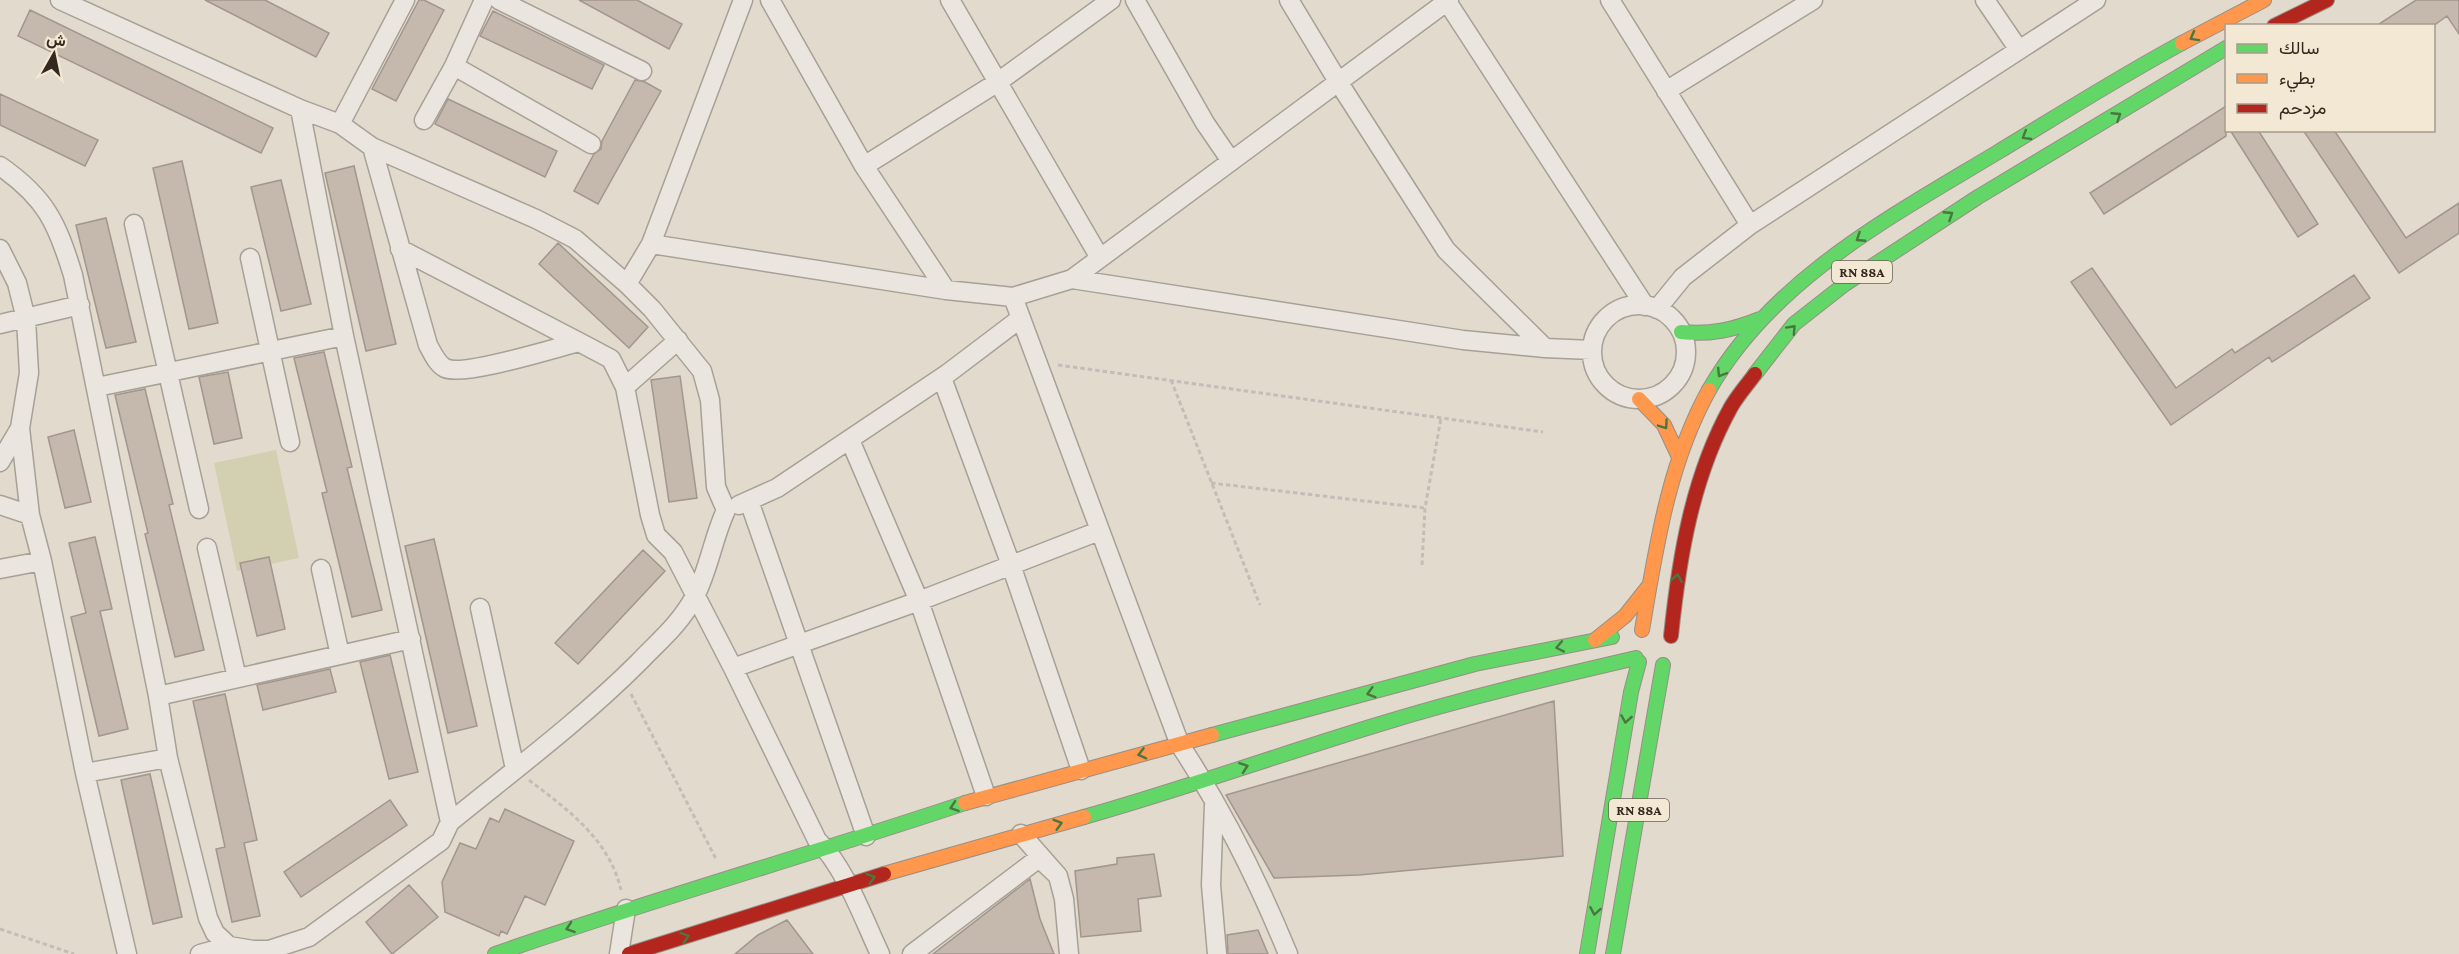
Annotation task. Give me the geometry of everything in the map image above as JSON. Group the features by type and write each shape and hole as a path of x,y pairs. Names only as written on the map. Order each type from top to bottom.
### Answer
{"main road":[{"path":"1587,954 1631,692 1651,644 1649,586 1679,457 1692,424 1713,385 1738,347 1760,319 1817,269 1855,241 2176,47 2264,0"},
{"path":"2278,24 2327,0"},
{"name":"RN 88A","path":"1613,954 1651,644 1683,546 1705,466 1728,412 1772,351 1800,319 1869,267 2011,176 2101,126 2202,60 2225,48"},
{"path":"1681,332 1713,335 1728,332 1760,319"},
{"path":"1639,399 1665,424 1674,440 1679,457"},
{"path":"1595,640 1625,616 1649,586"},
{"path":"495,954 626,909 866,836 986,796 1475,664 1595,640 1651,644"},
{"path":"629,954 847,885 1165,794 1380,724 1651,644"}],"street":[{"path":"60,0 300,109 340,124 372,147 536,219 575,239 627,284 678,340 702,371 710,400 716,488 726,510"},
{"path":"340,124 405,0"},
{"path":"424,120 454,66 484,0"},
{"path":"500,0 642,71"},
{"path":"627,284 651,244 743,0"},
{"path":"770,0 864,166 946,290"},
{"path":"950,0 1100,258"},
{"path":"864,166 998,82 1111,0"},
{"path":"1135,0 1205,123 1231,161"},
{"path":"1289,0 1446,250 1545,348"},
{"path":"1610,0 1750,225"},
{"path":"1666,91 1813,0"},
{"path":"1985,0 2019,50"},
{"path":"1651,308 1683,277 1750,225 2096,0"},
{"path":"651,244 946,290 1013,297 1072,279 1447,1 1651,308"},
{"path":"454,66 591,144"},
{"path":"300,109 344,336 450,822"},
{"path":"372,147 428,345 446,368 467,370 579,342"},
{"path":"0,166 22,181 49,213 64,245 80,305 97,387 158,696 168,758 208,918 215,933 229,946"},
{"path":"134,224 199,509"},
{"path":"0,249 17,284 26,319 28,373 20,428 30,515 42,561 85,773 127,954"},
{"path":"400,249 611,359 625,387 656,535 673,552 733,668 816,840 825,848 847,885 880,954"},
{"path":"250,258 290,442"},
{"path":"1072,279 1463,340 1592,350"},
{"path":"1013,297 1180,745 1203,781 1270,910 1288,954"},
{"path":"0,324 80,305"},
{"path":"1630,306 1651,308 1668,316 1681,332 1686,347 1685,362 1679,377 1668,389 1654,397 1639,399 1624,397 1610,390 1600,379 1593,365 1592,350 1595,335 1603,321 1615,312 1630,306"},
{"path":"200,954 229,946 253,950 281,950 311,946 441,841 450,822 623,679 669,634 695,597 707,567 716,531 726,510 777,488 942,378 1021,318"},
{"path":"97,387 344,336"},
{"path":"625,387 678,340"},
{"path":"942,378 1011,565 1081,770"},
{"path":"0,462 20,428"},
{"path":"850,440 920,601 986,796"},
{"path":"749,501 866,836"},
{"path":"0,505 30,515"},
{"path":"733,668 920,601 1099,531"},
{"path":"207,548 237,678"},
{"path":"0,569 42,561"},
{"path":"321,569 340,655"},
{"path":"480,608 515,769"},
{"path":"158,696 411,639"},
{"path":"85,773 168,758"},
{"path":"1214,803 1211,885 1217,954"},
{"path":"1021,834 1058,876 1064,899 1069,954"},
{"path":"912,954 1039,858 1058,876"},
{"path":"620,954 626,909"}],"path":[{"path":"1038,362 1543,432"},
{"path":"1171,380 1260,605"},
{"path":"1422,565 1425,508 1441,418"},
{"path":"1211,483 1425,508"},
{"path":"623,679 726,877"},
{"path":"515,769 558,802 596,836 619,880 626,909"},
{"path":"0,929 74,954"}],"shaded area":[{"path":"276,450 299,558 237,571 214,463"}],"building":[{"path":"205,0 265,0 329,33 316,57"},
{"path":"419,0 424,0 444,10 396,101 372,89"},
{"path":"579,0 637,0 682,24 669,49"},
{"path":"2416,0 2459,0 2459,34 2447,16 2435,25 2379,24"},
{"path":"30,10 273,128 261,153 18,36"},
{"path":"493,11 604,65 592,89 480,36"},
{"path":"635,80 645,82 661,91 598,204 574,191 594,154 601,149 602,141"},
{"path":"0,94 98,140 85,166 0,125"},
{"path":"448,99 557,151 545,177 435,124"},
{"path":"2225,107 2226,136 2104,214 2090,193"},
{"path":"2231,132 2259,132 2318,224 2298,237"},
{"path":"2304,132 2335,132 2406,238 2459,203 2459,233 2399,273"},
{"path":"182,161 218,323 189,329 153,168"},
{"path":"354,166 396,344 366,351 325,173"},
{"path":"281,180 311,304 281,311 251,187"},
{"path":"106,218 136,342 106,348 76,225"},
{"path":"558,243 648,327 629,348 539,264"},
{"path":"2092,268 2176,388 2232,349 2235,353 2354,275 2370,298 2272,362 2269,357 2171,425 2071,282"},
{"path":"324,352 352,467 347,468 382,610 352,617 322,493 327,492 294,358"},
{"path":"228,372 242,438 214,444 199,377"},
{"path":"680,376 697,498 669,502 651,380"},
{"path":"145,389 173,504 169,505 204,650 175,657 115,395"},
{"path":"74,430 91,502 65,508 48,437"},
{"path":"95,537 112,609 100,611 128,729 99,736 71,617 86,613 69,543"},
{"path":"434,539 477,726 448,733 405,546"},
{"path":"643,550 665,571 578,664 555,643"},
{"path":"269,557 285,629 257,636 240,563"},
{"path":"390,655 418,772 389,779 360,662"},
{"path":"330,669 336,692 263,710 257,685"},
{"path":"225,694 257,840 244,843 260,916 232,922 216,849 225,847 193,701"},
{"path":"1554,701 1563,856 1359,875 1274,878 1226,795"},
{"path":"150,774 182,917 153,924 121,780"},
{"path":"390,800 407,825 301,897 284,872"},
{"path":"505,809 574,841 545,905 525,896 507,934 501,931 499,936 445,912 442,882 460,843 476,849 490,818 499,822"},
{"path":"1154,854 1161,896 1138,899 1141,931 1081,937 1075,871 1117,864 1117,858"},
{"path":"1030,879 1040,919 1054,954 933,954"},
{"path":"409,885 438,917 392,954 366,922"},
{"path":"787,920 813,954 735,954 758,935"},
{"path":"1258,930 1268,954 1228,954 1227,935"}],"traffic: fast":[{"path":"1709,390 1735,351 1766,315 1837,253 1917,201 2182,43"},
{"path":"1755,374 1794,324 1845,284 1978,197 2225,49"},
{"path":"1681,332 1721,331 1760,319"},
{"path":"1212,735 1475,664 1612,637"},
{"path":"1084,817 1412,715 1636,658"},
{"path":"1587,954 1631,692 1639,662"},
{"path":"1613,954 1663,665"},
{"path":"495,954 965,803"}],"traffic: slow":[{"path":"2182,43 2264,0"},
{"path":"1642,630 1665,507 1673,477 1683,447 1709,390"},
{"path":"1639,399 1664,425 1679,457"},
{"path":"1595,640 1625,616 1648,587"},
{"path":"965,803 1212,735"},
{"path":"884,874 1084,817"}],"traffic: jam":[{"path":"2278,24 2327,0"},
{"path":"1671,636 1683,548 1689,518 1706,461 1734,403 1755,374"},
{"path":"629,954 884,874"}]}
